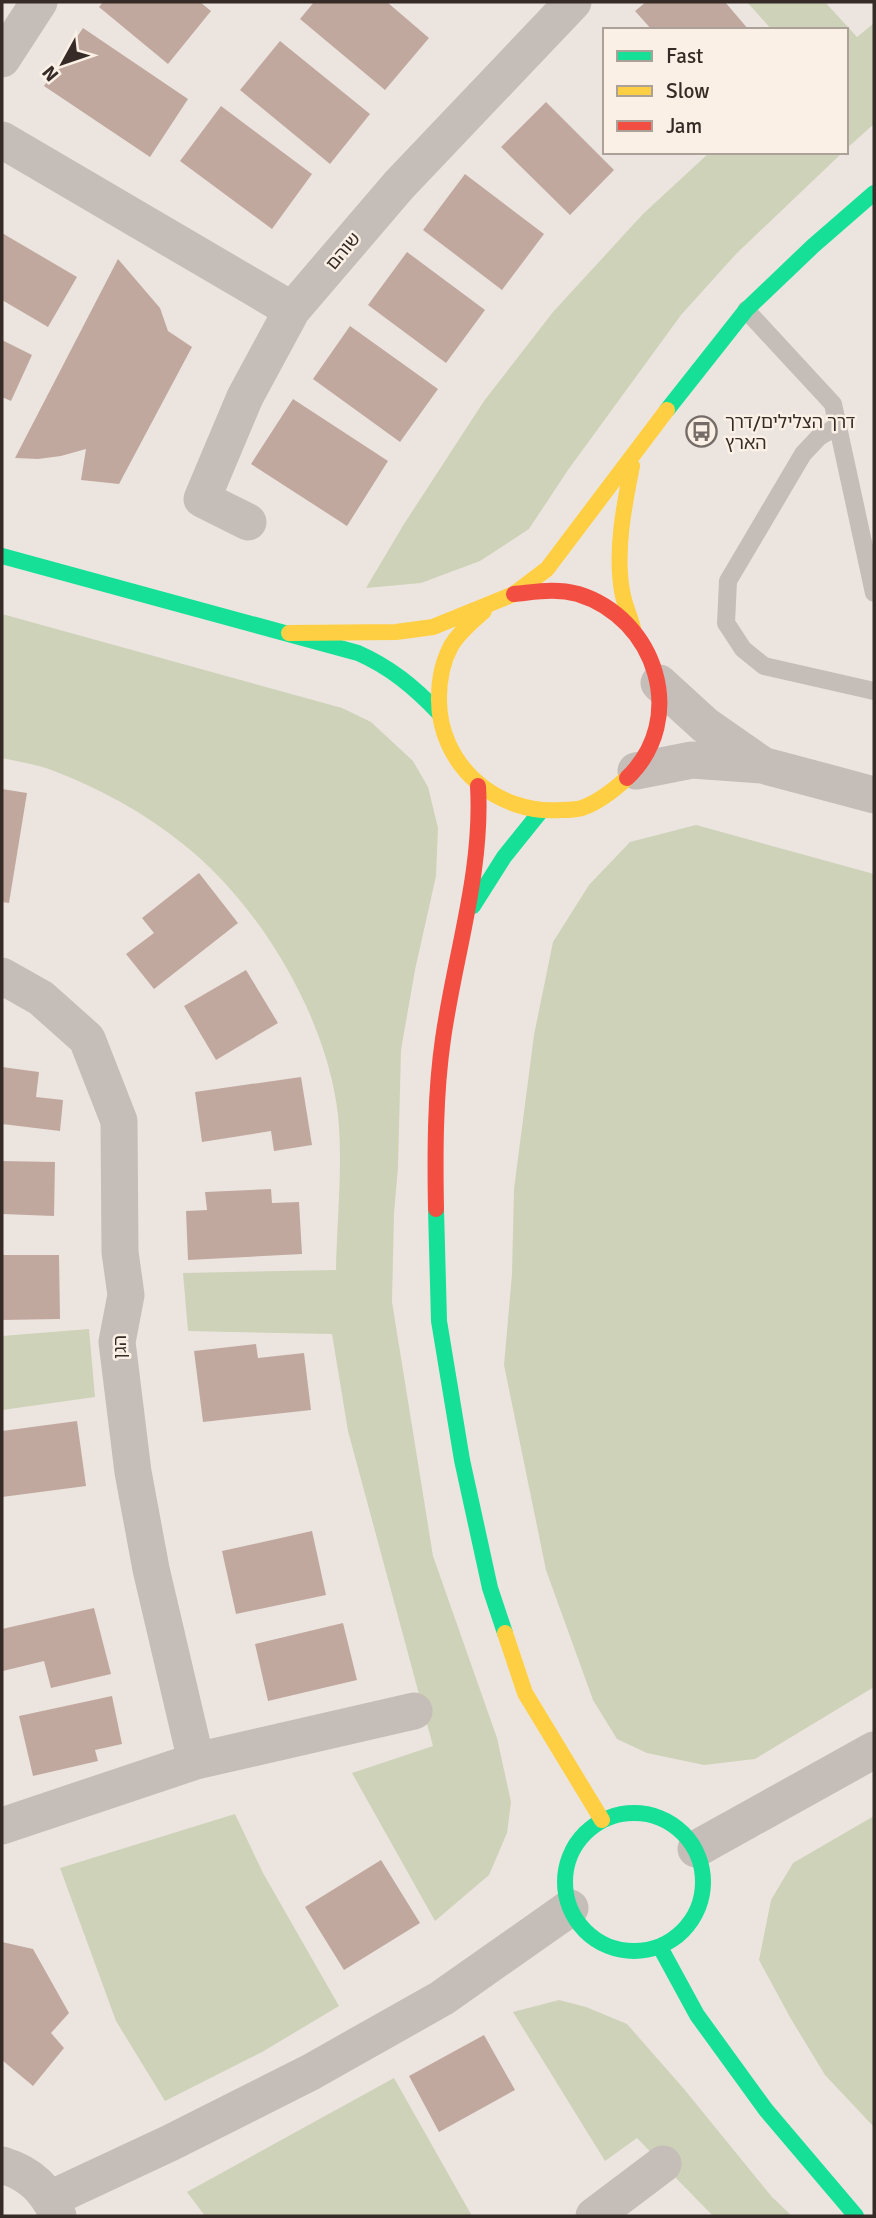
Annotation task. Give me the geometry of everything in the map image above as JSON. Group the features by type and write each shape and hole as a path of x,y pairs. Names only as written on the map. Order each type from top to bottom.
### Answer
{"street":[{"path":"2,59 39,2"},
{"name":"שוהם","path":"248,522 202,499 245,397 292,310 399,185 573,2"},
{"path":"2,140 292,310"},
{"path":"289,633 396,632 433,627 488,607 514,594 547,569 607,494 683,388 746,310 874,193"},
{"path":"488,607 460,633 449,652 438,688 438,712 445,739 462,770 478,786 512,806 541,811 578,808 602,799 636,771 652,744 660,710 659,683 650,654 634,628 622,591 624,504 634,454"},
{"path":"2,556 358,653 386,664 413,685 438,712"},
{"path":"514,594 553,589 581,594 617,612 634,628"},
{"path":"659,683 705,725 762,765"},
{"path":"636,771 692,760 762,765 874,795"},
{"path":"478,786 480,820 467,917 443,1039 435,1157 439,1321 462,1460 490,1588 525,1693 603,1820"},
{"path":"467,917 496,867 541,811"},
{"name":"הגן","path":"2,976 41,998 87,1039 119,1121 120,1252 126,1295 117,1342 131,1459 151,1569 196,1761"},
{"path":"2,1826 196,1761 414,1711"},
{"path":"696,1849 874,1750"},
{"path":"634,1812 658,1817 680,1829 696,1849 703,1871 703,1894 698,1910 685,1930 660,1947 636,1952 614,1948 592,1938 570,1908 565,1888 572,1851 580,1838 603,1820 634,1812"},
{"path":"2,2165 21,2171 38,2183 54,2208 170,2143 311,2072 418,2012 570,1908"},
{"path":"660,1947 696,2015 772,2118 856,2216"},
{"path":"594,2216 663,2164"}],"lane":[{"path":"746,310 833,404 874,593"},
{"path":"838,426 819,437 803,454 728,581 726,623 743,649 765,666 874,691"}],"green space":[{"path":"747,2 825,2 857,37 874,23 874,124 848,147 848,28 770,28"},
{"path":"708,154 841,154 736,254 681,315 568,470 529,529 480,561 421,583 366,588 484,401 553,312 643,214"},
{"path":"2,614 342,708 371,722 413,761 428,787 438,828 436,876 401,1050 392,1302 433,1556 497,1738 511,1802 507,1833 489,1875 435,1921 352,1773 433,1746 348,1431 332,1334 188,1331 183,1273 336,1270 340,1173 338,1115 320,1040 304,1002 263,931 238,898 183,844 121,802 88,785 48,769 2,758"},
{"path":"696,825 874,874 874,1687 755,1759 704,1765 647,1753 617,1739 593,1700 546,1570 504,1365 512,1274 514,1189 534,1035 553,942 589,885 630,842"},
{"path":"89,1329 95,1397 2,1410 2,1336"},
{"path":"235,1814 263,1873 339,2006 262,2052 165,2101 116,2021 60,1868"},
{"path":"874,1816 874,2127 825,2075 759,1960 771,1900 793,1863"},
{"path":"559,2000 586,2007 627,2024 772,2197 792,2216 713,2216 637,2138 605,2161 513,2012"},
{"path":"394,2078 472,2216 205,2216 187,2192"}],"building":[{"path":"103,2 200,2 211,11 168,64 99,7"},
{"path":"314,2 387,2 429,38 385,90 300,19"},
{"path":"646,2 725,2 747,28 650,28 635,11"},
{"path":"83,28 188,99 150,157 44,86"},
{"path":"280,41 370,114 330,164 240,90"},
{"path":"546,102 614,170 570,215 501,147"},
{"path":"221,106 312,174 272,229 180,161"},
{"path":"465,174 544,234 502,290 423,230"},
{"path":"2,233 77,277 48,327 2,300"},
{"path":"407,252 485,310 446,363 368,305"},
{"path":"118,259 160,308 168,331 192,347 119,484 81,480 86,449 38,459 15,458"},
{"path":"350,326 438,389 400,442 313,379"},
{"path":"2,340 32,355 11,401 2,397"},
{"path":"293,399 388,461 347,526 251,464"},
{"path":"2,789 27,793 9,903 2,902"},
{"path":"199,873 238,923 154,989 126,954 154,933 142,918"},
{"path":"246,970 278,1023 216,1060 184,1006"},
{"path":"2,1067 39,1072 36,1097 63,1100 60,1131 2,1124"},
{"path":"301,1077 312,1145 274,1151 271,1131 202,1142 195,1092"},
{"path":"2,1161 55,1162 54,1216 2,1214"},
{"path":"271,1189 272,1203 299,1202 302,1254 188,1260 186,1211 207,1210 205,1192"},
{"path":"2,1255 59,1255 60,1319 2,1320"},
{"path":"256,1344 258,1358 304,1353 311,1410 203,1422 194,1351"},
{"path":"77,1421 86,1486 2,1497 2,1431"},
{"path":"312,1531 326,1595 236,1614 222,1551"},
{"path":"94,1608 111,1674 51,1688 44,1661 3,1671 2,1629"},
{"path":"343,1623 357,1680 268,1701 255,1644"},
{"path":"112,1696 122,1744 95,1750 98,1761 33,1776 19,1716"},
{"path":"381,1860 420,1923 344,1970 305,1907"},
{"path":"2,1942 33,1949 69,2013 51,2033 64,2048 33,2086 2,2060"},
{"path":"484,2035 515,2090 439,2132 409,2076"}],"traffic: fast":[{"path":"667,410 746,310 874,193"},
{"path":"2,556 358,653 401,678 438,712"},
{"path":"473,906 504,857 541,811"},
{"path":"436,1209 439,1321 462,1460 490,1588 505,1633"},
{"path":"634,1813 660,1818 683,1833 698,1856 703,1882 698,1908 683,1931 660,1946 634,1951 608,1946 585,1931 570,1908 565,1882 570,1856 585,1833 608,1818 634,1813"},
{"path":"660,1947 697,2015 766,2110 856,2216"}],"traffic: slow":[{"path":"289,633 396,632 433,627 514,594 547,569 667,410"},
{"path":"632,466 623,513 619,560 623,596 633,628"},
{"path":"484,611 454,641 441,678 441,722 448,744 460,764 475,781 494,794 514,804 537,809 582,808 606,795 627,778"},
{"path":"505,1633 525,1693 602,1820"}],"traffic: jam":[{"path":"514,594 553,591 578,594 605,606 627,625 644,647 655,673 659,700 656,728 646,754 627,778"},
{"path":"436,1209 436,1124 440,1060 472,881 478,786"}],"place":[{"name":"דרך הצלילים/דרך הארץ","path":"702,432"}]}
